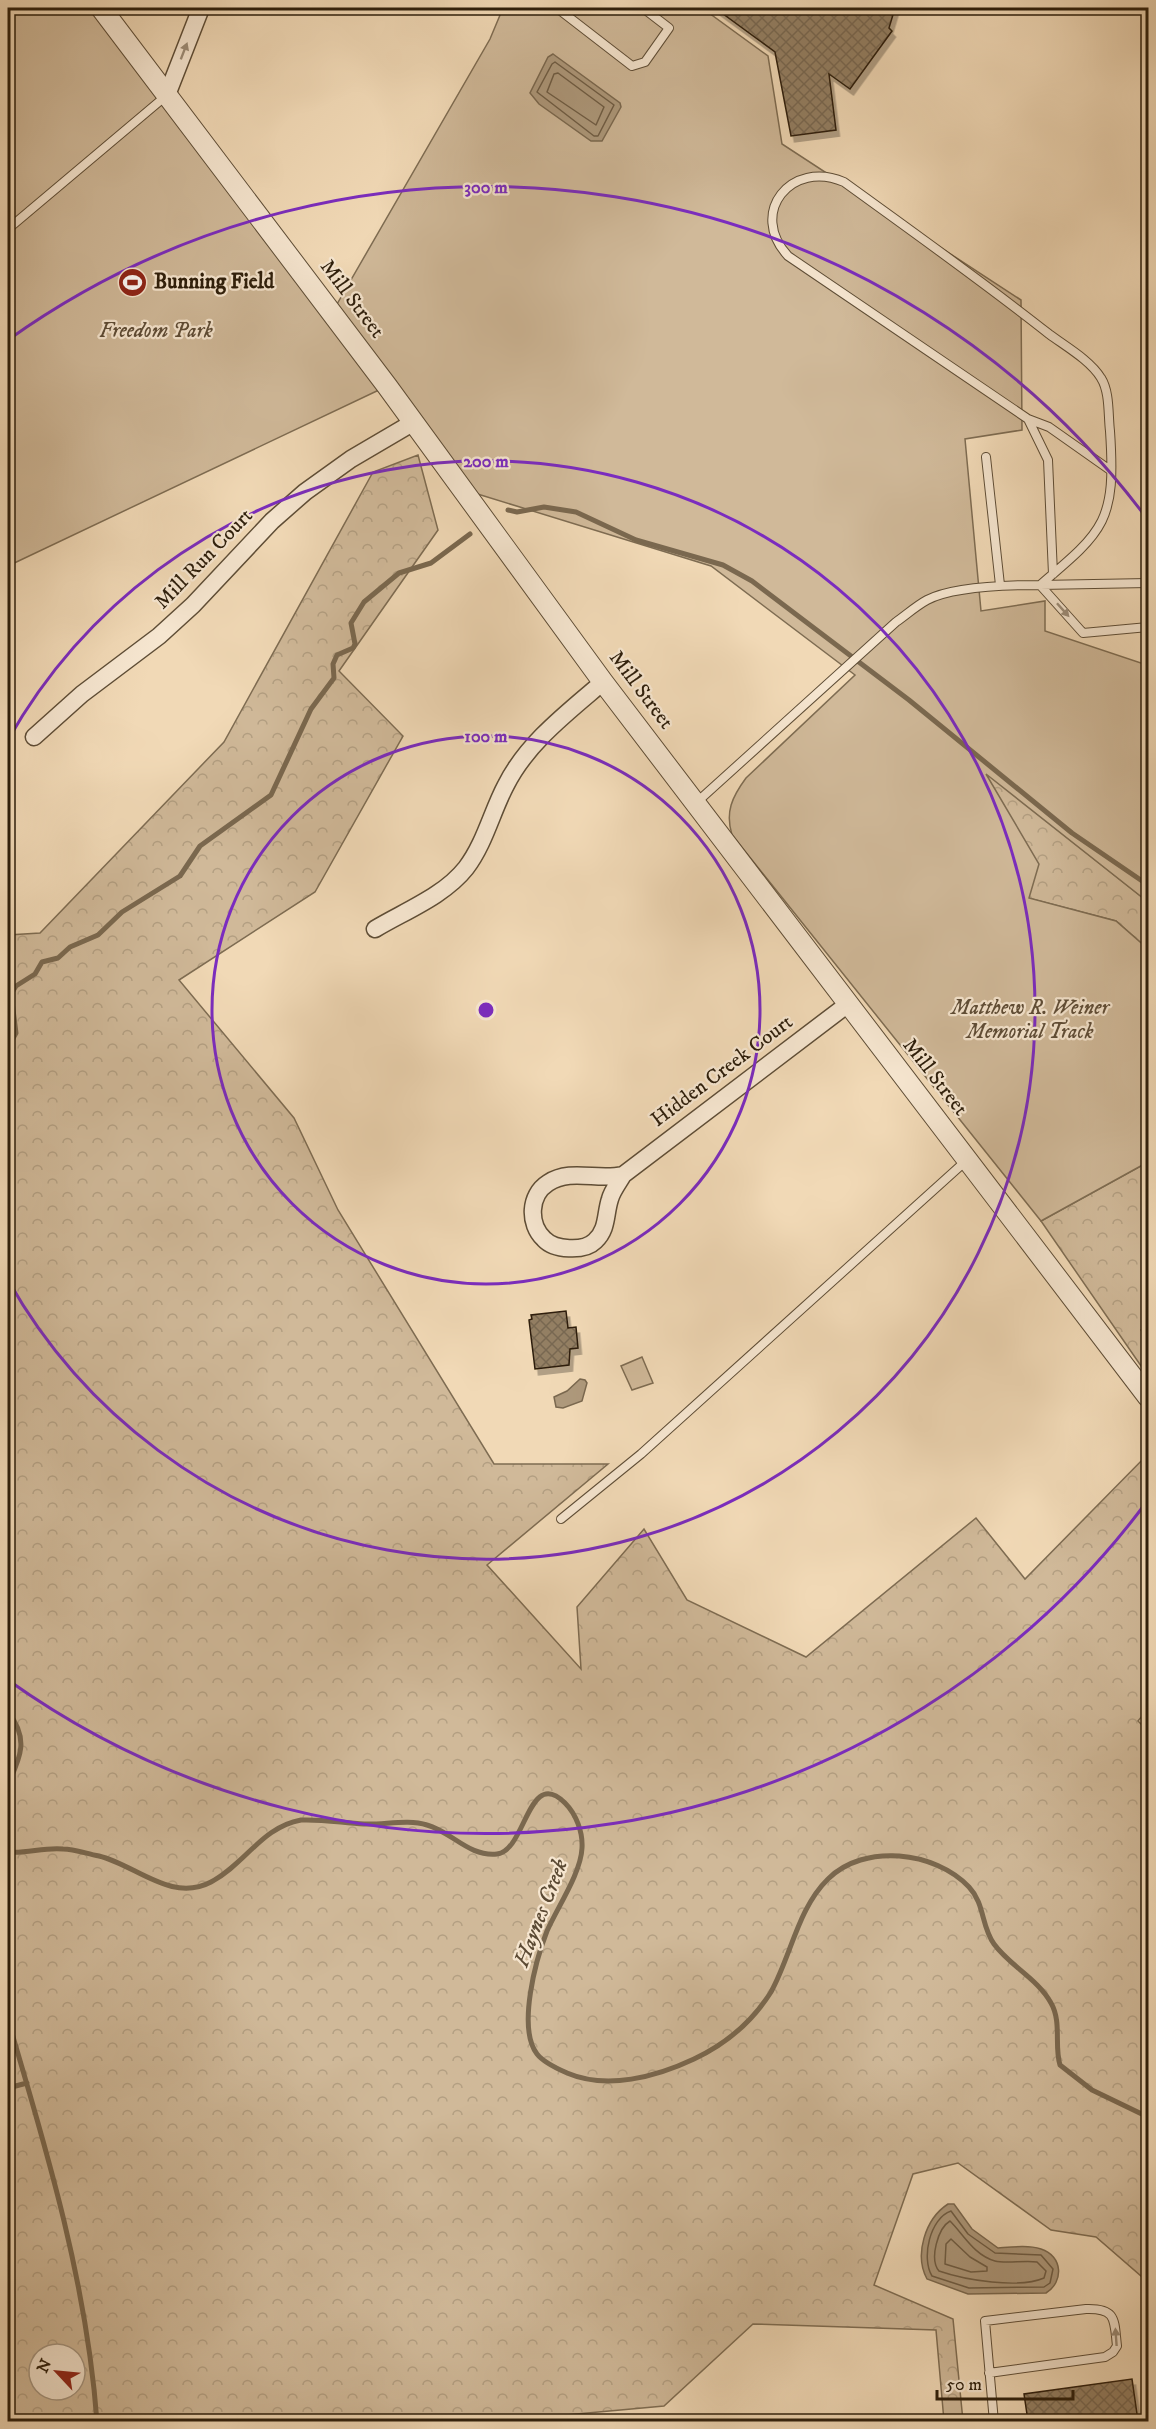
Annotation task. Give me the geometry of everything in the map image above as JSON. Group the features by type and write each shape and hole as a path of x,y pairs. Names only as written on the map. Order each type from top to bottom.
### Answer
{"street":[{"name":"Mill Street","path":"101,8 414,422 603,682 697,802 848,1004 1149,1397"},
{"path":"167,95 201,8"},
{"name":"Mill Run Court","path":"34,737 82,694 159,636 193,605 272,521 305,492 351,459 414,422"},
{"path":"375,929 435,895 466,868 505,786 518,765 561,718 603,682"},
{"name":"Hidden Creek Court","path":"623,1175 610,1199 607,1223 594,1243 578,1249 562,1247 544,1240 532,1220 534,1201 546,1184 564,1174 608,1179 623,1175 848,1004"}],"lane":[{"path":"557,8 632,66 645,62 669,28 644,8"},
{"path":"8,230 167,95"},
{"path":"1040,585 1087,546 1099,530 1107,513 1110,470 1111,453 1105,386 1094,370 1020,311 844,182 828,176 815,175 801,178 779,197 772,214 772,230 777,244 788,256 1028,419 1049,427 1110,470"},
{"path":"1028,419 1048,460 1053,574"},
{"path":"986,457 1000,585"},
{"path":"697,802 862,650 928,600 1000,585 1149,583"},
{"path":"1040,585 1083,633 1149,627"},
{"path":"561,1520 641,1454 968,1159"},
{"path":"989,2373 1104,2357 1113,2352 1117,2346 1114,2322 1110,2312 1102,2308 1086,2309 985,2321 989,2373 994,2421"}],"green space":[{"path":"8,8 92,8 333,311 490,39 503,8 702,8 768,56 782,144 1021,300 1022,430 965,439 981,611 1045,601 1045,631 1147,665 1148,902 986,774 1039,864 1029,898 1116,921 1148,949 1148,1162 1041,1221 732,835 729,819 731,805 746,778 855,675 711,566 455,487 381,389 8,566"},
{"path":"418,455 438,530 339,671 403,736 315,892 179,980 294,1118 338,1210 494,1464 608,1464 487,1565 581,1669 577,1607 644,1529 687,1600 806,1657 976,1518 1025,1579 1148,1454 1148,1709 1138,1721 1148,1731 1148,2282 1096,2237 1051,2230 958,2163 913,2174 874,2285 953,2319 963,2421 944,2421 936,2330 753,2324 664,2406 489,2422 8,2421 8,935 40,933 224,742 373,472"},
{"path":"985,772 1148,902 1148,949 1116,921 1028,898"},
{"path":"1148,1162 1148,1325 1141,1330 1148,1342 1148,1376 1041,1221"},
{"path":"642,1357 653,1383 632,1390 621,1366"}],"water":[{"path":"553,54 620,103 621,107 602,141 591,141 539,104 530,93 548,57"},
{"path":"580,1379 587,1383 582,1401 563,1408 556,1407 554,1397 567,1391"},
{"path":"948,2204 954,2204 972,2229 998,2248 1031,2247 1048,2252 1054,2257 1058,2269 1058,2276 1052,2288 1046,2293 968,2294 927,2279 922,2259 924,2238 933,2219"}],"building":[{"path":"715,8 895,8 889,28 892,31 850,89 829,74 836,130 791,136 775,52"},
{"path":"566,1311 568,1328 576,1327 578,1348 570,1349 569,1365 535,1369 529,1320 532,1319 531,1315"},
{"path":"1132,2379 1138,2421 1028,2421 1024,2394"}],"waterway":[{"path":"508,510 517,512 544,507 576,512 636,540 723,565 752,581 909,700 1072,833 1148,885"},
{"path":"8,1047 16,1033 11,994 16,986 35,974 42,962 58,958 70,947 98,935 122,912 180,876 200,846 271,795 311,709 334,678 333,664 337,655 353,648 355,644 351,623 364,602 399,573 431,563 470,534"},
{"name":"Haynes Creek","path":"8,1712 15,1721 21,1739 19,1756 8,1784"},
{"name":"Haynes Creek","path":"8,1852 72,1850 113,1861 168,1885 182,1888 196,1887 211,1882 223,1874 275,1830 301,1820 364,1824 420,1823 436,1828 478,1852 497,1854 507,1849 515,1840 535,1802 543,1795 553,1794 569,1807 575,1818 580,1830 582,1848 578,1868 547,1931 538,1958 528,2011 531,2042 537,2054 547,2063 567,2073 598,2081 648,2076 694,2059 717,2046 747,2022 764,2003 778,1978 809,1904 828,1879 843,1868 860,1860 879,1856 919,1859 938,1865 969,1887 978,1901 994,1944 1045,1994 1056,2018 1060,2065 1092,2090 1148,2117"},
{"path":"8,2020 51,2168 75,2269 92,2370 97,2422"},
{"path":"8,2088 27,2083"}],"place":[{"name":"Bunning Field","path":"133,282"}],"park label":[{"name":"Freedom Park","path":"156,331"},
{"name":"Matthew R. Weiner Memorial Track","path":"1030,1020"}]}
